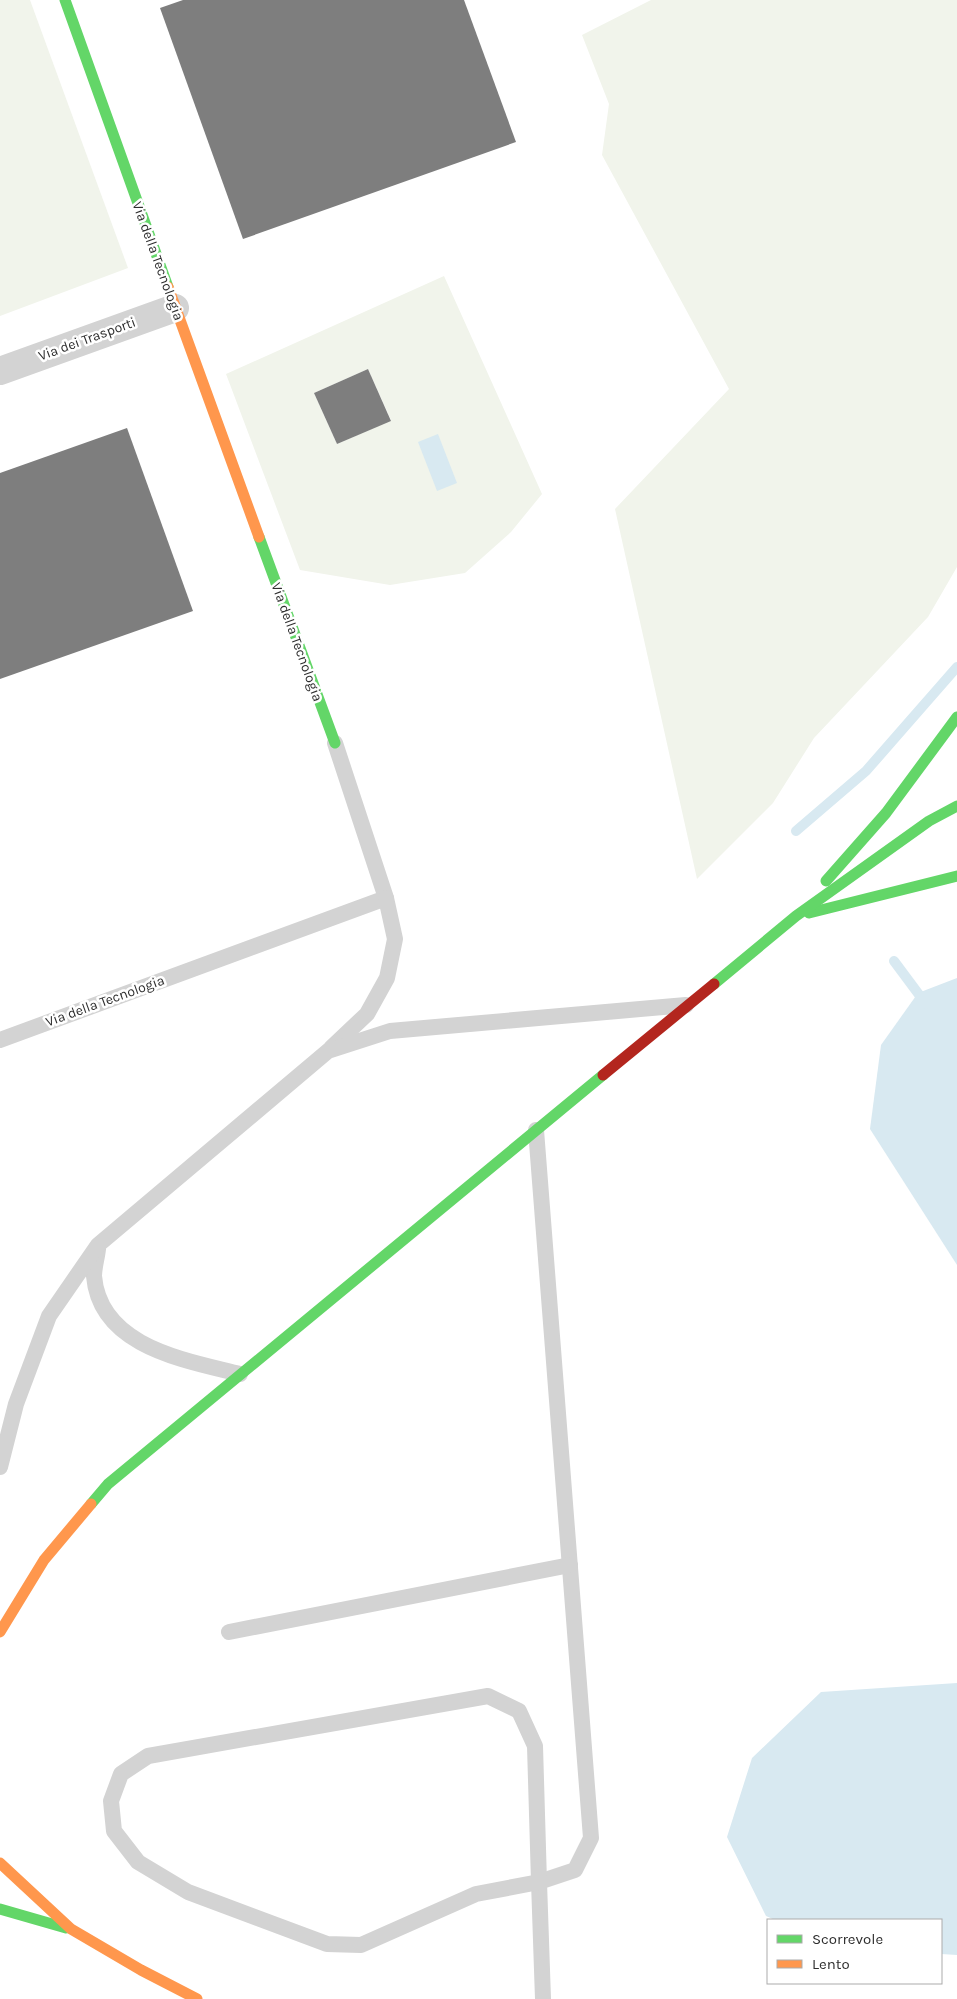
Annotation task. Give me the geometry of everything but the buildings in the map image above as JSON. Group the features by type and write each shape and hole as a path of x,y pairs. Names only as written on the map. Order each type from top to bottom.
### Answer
{"main road":[{"name":"Via della Tecnologia","path":"65,0 175,308 335,743"},
{"path":"796,916 886,813 957,717"},
{"path":"0,1632 44,1560 108,1484 796,916 929,821 957,806"},
{"path":"796,916 957,876"},
{"path":"0,1863 71,1929 141,1970 197,1999"},
{"path":"0,1909 71,1929"}],"street":[{"name":"Via dei Trasporti","path":"0,371 175,308"}],"lane":[{"name":"Via della Tecnologia","path":"0,1040 386,898 335,743"},
{"path":"0,1467 16,1404 49,1316 98,1244 328,1051 367,1014 387,978 395,939 386,898"},
{"path":"328,1051 390,1031 688,1005"},
{"path":"536,1130 591,1838 575,1870 539,1882 476,1894 361,1946 327,1944 188,1892 138,1862 114,1832 111,1801 121,1774 148,1756 488,1696 519,1711 535,1746 539,1882 543,1999"},
{"path":"98,1244 94,1276 102,1305 120,1329 156,1351 240,1374"},
{"path":"229,1632 570,1565"}],"shaded area":[{"path":"0,0 30,0 128,268 0,316"},
{"path":"651,0 957,0 957,567 928,617 814,738 773,803 697,879 615,509 729,389 602,155 609,104 582,35"},
{"path":"444,276 542,494 511,532 465,573 390,585 300,570 226,374","holes":["368,369 391,420 337,444 314,393"]},
{"path":"438,434 457,483 437,491 418,442"},
{"path":"957,978 957,1265 870,1129 881,1045 918,993"},
{"path":"957,1683 957,1955 942,1954 942,1919 773,1919 766,1916 727,1837 752,1758 821,1692"}],"waterway":[{"path":"796,831 866,771 957,667"},
{"path":"894,961 926,1004"}],"traffic: fast":[{"path":"65,0 168,287"},
{"path":"259,537 335,743"},
{"path":"826,881 886,813 957,717"},
{"path":"714,984 796,916 929,821 957,806"},
{"path":"809,913 957,876"},
{"path":"91,1504 108,1484 603,1075"},
{"path":"0,1909 66,1928"}],"traffic: slow":[{"path":"168,287 259,537"},
{"path":"0,1632 44,1560 91,1504"},
{"path":"0,1863 71,1929 141,1970 197,1999"}],"traffic: jam":[{"path":"603,1075 714,984"}]}
